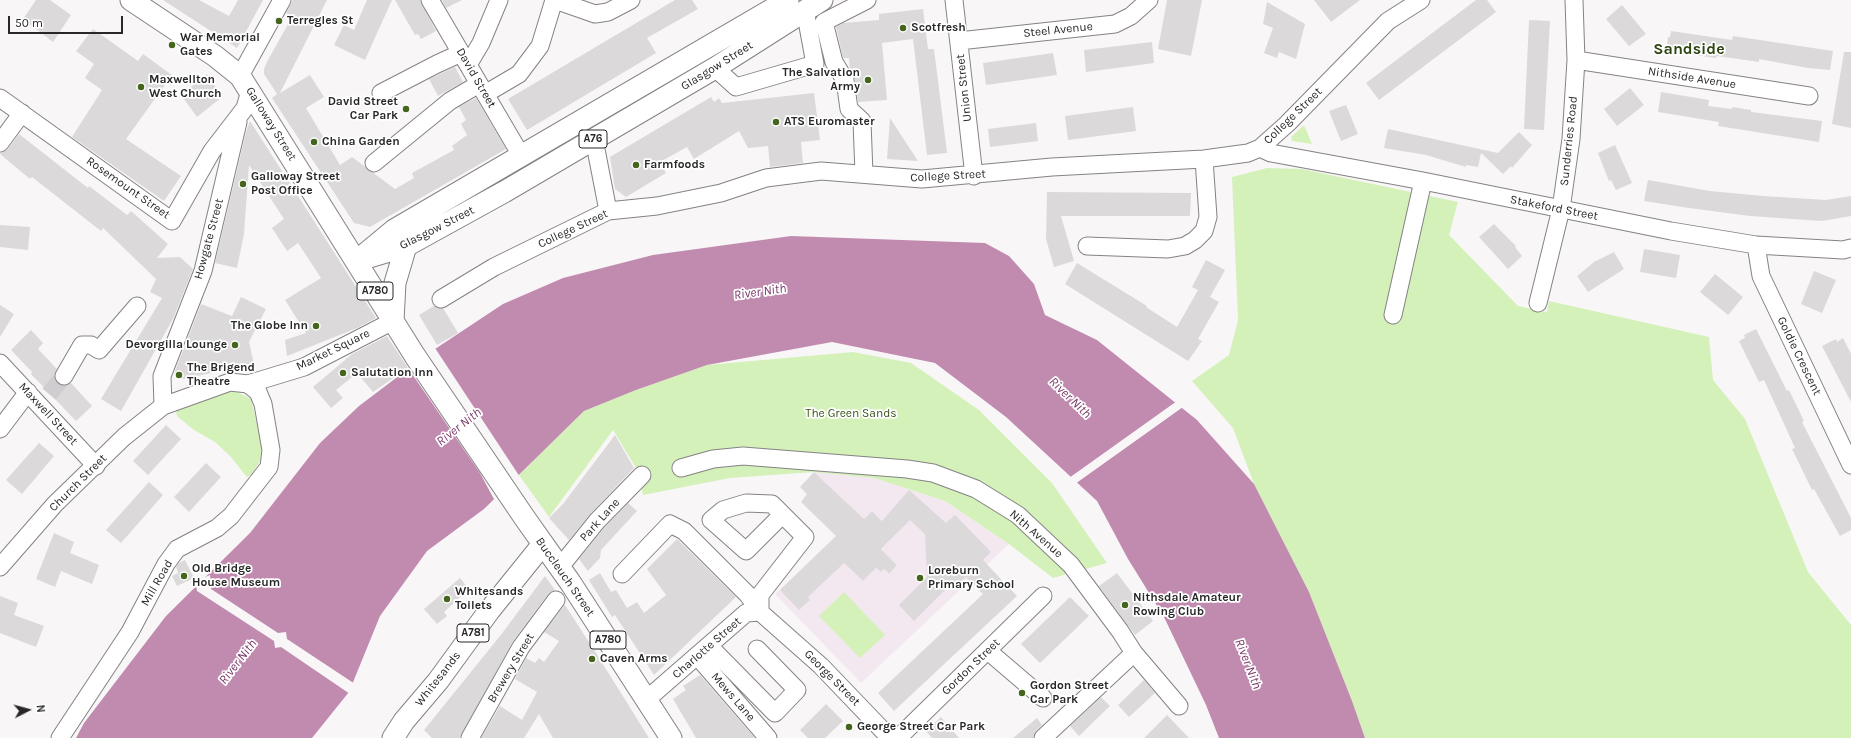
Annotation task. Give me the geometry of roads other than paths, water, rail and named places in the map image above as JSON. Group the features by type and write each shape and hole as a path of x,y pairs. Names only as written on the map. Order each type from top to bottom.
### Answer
{"main road":[{"name":"A780","path":"131,0 215,56 245,83"},
{"name":"Glasgow Street","path":"356,261 406,246 504,192 715,68 805,3"},
{"name":"Glasgow Street","path":"356,261 394,230 522,157 805,3"},
{"name":"Galloway Street","path":"245,83 415,356 524,517"},
{"path":"394,321 395,283 406,246"},
{"name":"Buccleuch Street","path":"524,517 560,567 671,738"},
{"name":"Whitesands","path":"399,730 438,681 489,611 543,544"}],"street":[{"name":"Rosemount Street","path":"0,98 172,221 212,151 245,108 245,83 282,0"},
{"name":"David Street","path":"430,0 522,157"},
{"path":"381,93 437,64 464,59 481,42 499,0"},
{"path":"374,163 450,101 519,74 540,46 555,0 571,3 595,14 608,12 631,0"},
{"path":"864,174 862,121 849,108 844,80 834,62 824,22 867,0"},
{"name":"Union Street","path":"954,0 974,176"},
{"name":"Steel Avenue","path":"959,41 1115,24 1131,16 1149,0"},
{"name":"College Street","path":"441,299 494,267 608,211 657,206 721,193 766,178 821,171 922,179 974,176 1052,168 1204,159 1248,153 1260,148 1287,124 1388,21 1421,0"},
{"name":"Sunderries Road","path":"1538,303 1561,209 1571,139 1576,60 1574,0"},
{"path":"715,68 736,87 815,64 805,3"},
{"name":"Nithside Avenue","path":"1576,60 1809,96"},
{"path":"0,143 22,113"},
{"name":"Howgate Street","path":"163,406 162,376 203,270 240,116"},
{"path":"594,139 608,211"},
{"name":"Stakeford Street","path":"1260,148 1271,153 1423,181 1671,231 1756,245 1843,250 1851,248"},
{"path":"1087,246 1168,249 1185,246 1195,240 1204,231 1208,217 1204,159"},
{"path":"1393,315 1423,181"},
{"name":"Goldie Crescent","path":"1756,245 1761,276 1851,465"},
{"path":"64,376 82,345 91,345 99,350 137,306"},
{"name":"Market Square","path":"248,384 304,367 394,321"},
{"name":"Maxwell Street","path":"0,363 28,392 45,399 96,466"},
{"name":"Church Street","path":"0,567 55,504 96,466 124,437 163,406 230,382 248,384"},
{"name":"Mill Road","path":"60,738 130,632 166,564 177,549 218,528 231,516 269,467 271,450 263,404 258,392 248,384"},
{"path":"0,429 28,392"},
{"name":"Nith Avenue","path":"681,468 713,459 744,456 859,464 933,473 976,489 1018,515 1071,565 1120,630 1134,653 1178,706"},
{"name":"Park Lane","path":"560,567 597,521 642,475"},
{"path":"765,616 760,594 805,537 782,515"},
{"name":"George Street","path":"622,574 670,524 684,531 748,596 765,616 821,666 890,738"},
{"name":"Gordon Street","path":"898,738 1043,596"},
{"name":"Brewery Street","path":"470,738 521,647 556,600"},
{"name":"Charlotte Street","path":"646,700 746,613 765,616"},
{"path":"703,652 774,713 797,690 757,649"},
{"path":"988,651 1043,698"},
{"name":"Mews Lane","path":"703,652 768,738"},
{"path":"1043,738 1134,653"},
{"path":"380,738 399,730"}],"water":[{"name":"River Nith","path":"791,236 985,243 1009,256 1034,284 1045,315 1097,340 1197,420 1254,484 1309,592 1365,738 1219,738 1206,705 1164,617 1128,559 1097,501 1006,417 935,363 832,342 707,365 636,390 584,411 484,509 427,551 380,616 349,692 312,738 76,738 84,723 166,616 250,533 320,443 359,406 429,353 503,304 563,278 653,255"}],"tunnel":[{"path":"49,394 64,376"}],"place":[{"name":"Terregles St","path":"279,21"},
{"name":"Scotfresh","path":"903,28"},
{"name":"War Memorial Gates","path":"172,45"},
{"name":"The Salvation Army","path":"868,80"},
{"name":"Maxwellton West Church","path":"141,87"},
{"name":"David Street Car Park","path":"406,109"},
{"name":"ATS Euromaster","path":"776,122"},
{"name":"China Garden","path":"314,142"},
{"name":"Farmfoods","path":"636,165"},
{"name":"Galloway Street Post Office","path":"243,184"},
{"name":"The Globe Inn","path":"316,326"},
{"name":"Devorgilla Lounge","path":"235,345"},
{"name":"Salutation Inn","path":"343,373"},
{"name":"The Brigend Theatre","path":"179,375"},
{"name":"Old Bridge House Museum","path":"184,576"},
{"name":"Loreburn Primary School","path":"920,578"},
{"name":"Whitesands Toilets","path":"447,599"},
{"name":"Nithsdale Amateur Rowing Club","path":"1125,605"},
{"name":"Caven Arms","path":"592,659"},
{"name":"Gordon Street Car Park","path":"1022,693"},
{"name":"George Street Car Park","path":"849,727"}],"district":[{"name":"Sandside","path":"1689,49"}],"park label":[{"name":"The Green Sands","path":"851,414"}]}
